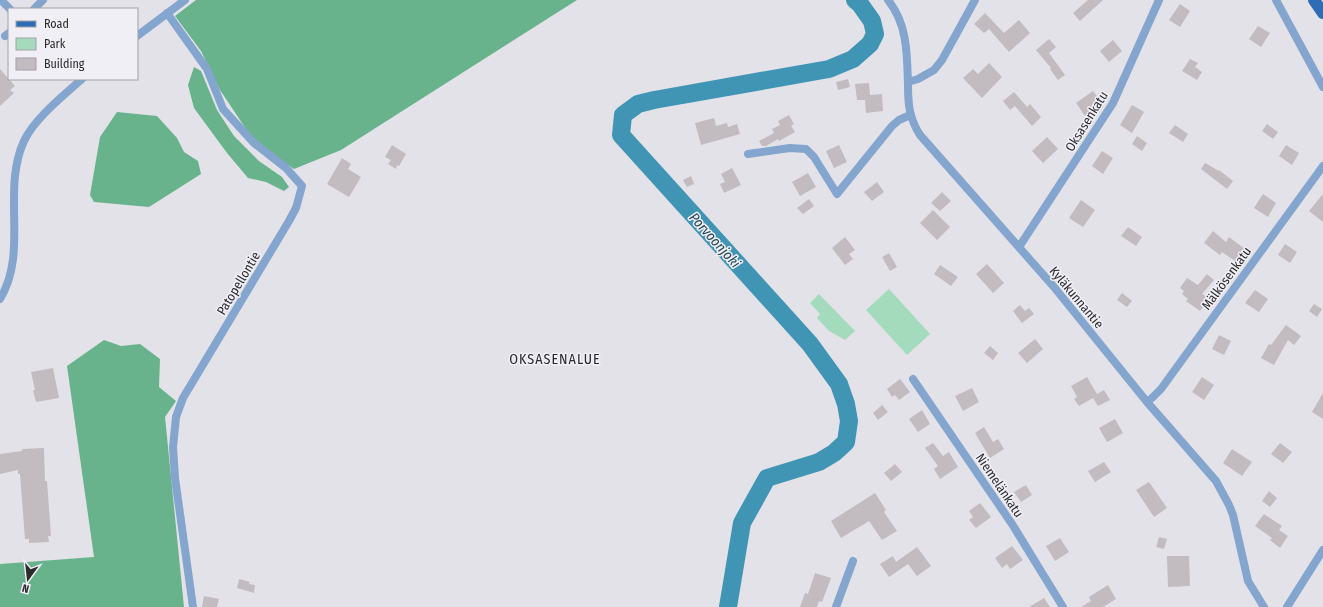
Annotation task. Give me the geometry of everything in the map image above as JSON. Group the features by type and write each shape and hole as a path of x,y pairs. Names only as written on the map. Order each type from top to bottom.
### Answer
{"main road":[{"path":"1314,0 1323,13"}],"street":[{"path":"1,0 9,8"},
{"path":"35,8 43,0"},
{"path":"138,35 185,0"},
{"name":"Kyläkunnantie","path":"888,0 897,13 903,28 906,44 910,115 920,135 1054,287 1147,402 1216,481 1233,515 1248,581 1264,607"},
{"path":"908,82 918,79 934,70 942,60 975,0"},
{"name":"Oksasenkatu","path":"1019,247 1113,103 1159,0"},
{"path":"1276,0 1323,87"},
{"name":"Patopellontie","path":"167,13 207,69 223,109 254,143 286,168 302,186 296,208 289,221 183,398 176,416 173,435 173,460 193,607"},
{"path":"0,299 8,282 12,263 14,243 15,172 24,140 49,109 81,80"},
{"path":"748,154 790,148 806,149 814,157 837,194 892,126 899,120 910,115"},
{"name":"Mälkösenkatu","path":"1147,402 1161,388 1323,166"},
{"name":"Niemelänkatu","path":"913,379 1012,524 1063,607"},
{"path":"1287,607 1323,550"},
{"path":"836,607 853,561"}],"green space":[{"path":"196,0 577,0 341,150 294,169 256,144 220,90 201,51 175,16"},
{"path":"194,67 201,71 217,110 234,136 259,161 282,177 289,187 284,191 266,182 248,178 227,153 194,108 188,85"},
{"path":"117,112 157,116 177,138 184,152 198,161 201,174 149,207 94,202 90,195 100,137"},
{"path":"889,289 930,334 907,355 866,310"},
{"path":"819,294 855,331 845,340 829,331 817,318 820,314 810,303"},
{"path":"104,340 121,346 140,344 160,359 159,387 176,401 165,417 184,607 0,607 0,564 94,557 67,366"}],"building":[{"path":"1088,0 1103,0 1080,21 1073,13"},
{"path":"1180,4 1190,11 1180,27 1169,20"},
{"path":"985,13 1004,33 1019,20 1030,33 1009,52 989,29 984,33 974,24"},
{"path":"1258,26 1270,33 1261,47 1249,39"},
{"path":"1049,39 1056,47 1049,53 1065,75 1058,80 1050,69 1051,68 1036,50"},
{"path":"1113,40 1122,51 1109,62 1100,51"},
{"path":"1190,59 1198,63 1195,67 1202,72 1197,80 1182,71"},
{"path":"989,63 1002,77 982,98 963,78 973,69 978,74"},
{"path":"0,69 8,80 15,86 10,90 14,93 0,106"},
{"path":"848,79 850,87 838,90 836,82"},
{"path":"869,83 870,95 882,94 883,111 866,113 865,100 857,100 855,84"},
{"path":"1093,91 1102,103 1085,116 1076,103"},
{"path":"1014,92 1027,107 1030,104 1041,117 1032,126 1015,106 1010,110 1003,101"},
{"path":"1132,105 1144,112 1132,133 1120,125"},
{"path":"789,115 794,124 791,126 795,132 779,141 778,139 766,146 762,146 759,141 774,133 772,129 780,125 778,121"},
{"path":"714,118 716,126 727,123 728,127 737,124 740,134 701,145 695,123"},
{"path":"1267,124 1278,132 1273,139 1262,131"},
{"path":"1175,125 1188,134 1183,142 1169,133"},
{"path":"1137,136 1147,143 1142,151 1132,144"},
{"path":"1047,137 1058,149 1043,163 1032,151"},
{"path":"392,145 406,154 399,166 397,165 396,169 388,164 391,160 385,157"},
{"path":"839,145 847,162 834,168 826,151"},
{"path":"1286,145 1299,153 1292,165 1279,156"},
{"path":"1102,151 1113,158 1103,174 1092,166"},
{"path":"342,158 351,164 348,169 361,177 349,197 327,184"},
{"path":"1205,163 1219,170 1233,181 1227,189 1201,169"},
{"path":"732,168 741,185 724,193 720,184 725,182 721,174"},
{"path":"808,173 816,187 800,196 792,182"},
{"path":"691,176 694,184 687,187 683,180"},
{"path":"877,182 884,192 872,201 864,192"},
{"path":"942,192 951,201 940,211 931,203"},
{"path":"1263,194 1276,203 1268,217 1254,208"},
{"path":"1323,194 1323,222 1309,211"},
{"path":"809,199 814,206 803,214 797,208"},
{"path":"1081,200 1095,210 1083,227 1069,218"},
{"path":"933,210 950,227 937,240 920,223"},
{"path":"1128,227 1142,237 1136,246 1121,236"},
{"path":"1213,231 1226,242 1229,237 1245,249 1235,261 1222,252 1220,255 1204,243"},
{"path":"845,237 855,250 849,254 853,259 845,265 832,248"},
{"path":"1285,244 1297,252 1290,263 1278,255"},
{"path":"889,253 897,267 890,271 882,257"},
{"path":"987,264 1004,283 993,293 976,274"},
{"path":"940,265 958,277 951,286 934,274"},
{"path":"1207,274 1214,280 1202,294 1209,298 1200,311 1186,301 1188,299 1182,294 1184,291 1180,288 1187,278 1198,285"},
{"path":"1255,290 1268,299 1259,312 1245,303"},
{"path":"1122,293 1132,301 1127,307 1117,300"},
{"path":"1314,304 1322,309 1317,317 1309,311"},
{"path":"1020,305 1025,311 1029,308 1034,314 1022,323 1013,311"},
{"path":"1286,325 1301,336 1294,345 1288,340 1274,365 1261,358 1269,344 1271,345"},
{"path":"1219,335 1231,341 1224,355 1212,349"},
{"path":"1035,339 1043,349 1027,363 1018,353"},
{"path":"990,346 998,353 993,360 984,353"},
{"path":"53,368 59,398 36,402 31,372"},
{"path":"1087,377 1097,394 1104,390 1110,400 1098,406 1093,398 1079,406 1074,399 1077,397 1071,386"},
{"path":"1202,377 1214,385 1204,400 1192,392"},
{"path":"900,379 910,392 899,400 895,395 892,397 887,389"},
{"path":"972,388 979,402 963,411 955,396"},
{"path":"1323,393 1323,419 1312,412"},
{"path":"882,405 888,412 878,420 873,413"},
{"path":"922,410 930,424 918,432 909,419"},
{"path":"1115,419 1123,433 1107,442 1099,428"},
{"path":"984,427 993,442 998,439 1004,449 990,458 975,433"},
{"path":"933,443 943,456 949,452 958,467 940,479 934,469 938,466 925,448"},
{"path":"1280,443 1292,452 1283,463 1271,454"},
{"path":"44,448 45,481 47,481 51,536 48,536 49,542 29,543 29,539 25,539 20,474 18,474 18,470 0,474 0,454 22,451 22,449"},
{"path":"1232,449 1252,462 1242,476 1223,463"},
{"path":"1104,462 1111,472 1095,482 1088,471"},
{"path":"895,464 902,472 891,481 884,473"},
{"path":"1149,482 1167,508 1154,517 1136,490"},
{"path":"1026,485 1032,495 1021,502 1014,492"},
{"path":"1269,491 1277,498 1270,507 1262,501"},
{"path":"875,493 886,510 884,512 897,531 882,540 869,521 841,538 831,521"},
{"path":"980,503 991,517 976,528 969,520 973,517 969,511"},
{"path":"1264,514 1282,526 1279,530 1288,536 1280,548 1270,540 1272,538 1255,526"},
{"path":"1159,537 1167,539 1164,549 1156,547"},
{"path":"1060,538 1069,552 1055,561 1046,546"},
{"path":"1012,546 1023,560 1010,569 1007,564 1002,568 995,558"},
{"path":"917,547 931,566 917,576 908,564 889,577 880,564 893,556 896,562"},
{"path":"1167,556 1189,556 1190,586 1168,587"},
{"path":"815,573 831,578 822,602 819,601 817,607 800,607 805,593 808,594"},
{"path":"239,579 255,585 254,593 237,588"},
{"path":"1108,585 1116,599 1103,607 1081,607 1091,601 1089,597"},
{"path":"204,596 219,599 217,607 202,607"},
{"path":"1044,598 1050,607 1029,607"}],"waterway":[{"name":"Porvoonjoki","path":"728,607 742,523 767,478 819,462 834,453 846,442 849,421 846,404 839,384 810,344 621,135 623,115 638,104 654,100 829,69 853,59 870,44 875,34 872,21 860,4 855,0"}],"district":[{"name":"OKSASENALUE","path":"555,359"}]}
